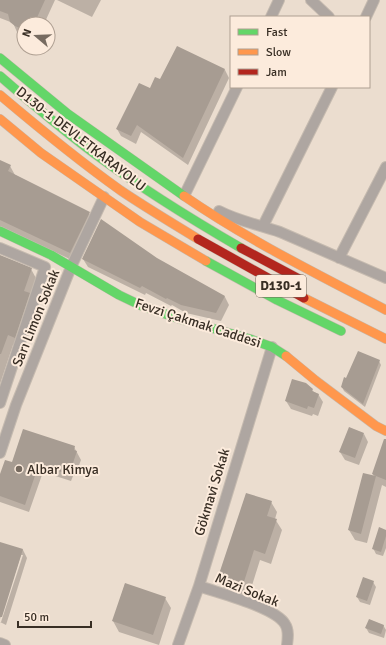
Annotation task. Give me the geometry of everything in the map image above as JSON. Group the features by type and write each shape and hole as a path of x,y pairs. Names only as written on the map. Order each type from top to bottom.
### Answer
{"main road":[{"path":"0,58 68,114 215,217 290,260 386,310"},
{"name":"D130-1 DEVLETKARAYOLU","path":"0,76 108,163 184,215 310,285"},
{"name":"D130-1 DEVLETKARAYOLU","path":"0,95 84,163 136,200 178,227 263,277 386,339"},
{"path":"0,119 41,153 140,222 211,264 277,300 348,334"},
{"name":"Fevzi Çakmak Caddesi","path":"0,232 44,252 119,295 142,306 272,347 289,358 365,418 386,431"}],"street":[{"path":"271,16 279,0"},
{"path":"311,0 328,16"},
{"path":"366,16 374,0"},
{"path":"186,192 237,88"},
{"path":"263,226 332,88"},
{"path":"142,166 223,213 263,226 386,278"},
{"path":"339,258 386,167"},
{"name":"Sarı Limon Sokak","path":"0,453 16,405 71,267 104,197"},
{"path":"0,248 45,267 0,402"},
{"name":"Gökmavi Sokak","path":"178,645 199,586 272,347"},
{"name":"Mazi Sokak","path":"199,586 270,611 280,618 288,630 287,645"},
{"path":"0,643 5,645"}],"building":[{"path":"0,0 45,0 38,16 16,16 16,26 10,22 8,14 0,11"},
{"path":"177,46 225,69 183,158 137,125 131,136 116,129 139,83 150,88 155,77 160,79"},
{"path":"0,160 11,165 8,171 90,212 70,253 0,220"},
{"path":"101,219 157,258 225,296 216,313 181,305 167,298 166,299 142,286 140,288 82,259"},
{"path":"0,255 32,268 24,291 30,293 15,338 8,335 1,354 0,354"},
{"path":"358,351 380,360 363,404 341,387 344,377 346,378"},
{"path":"292,379 306,383 313,389 312,391 319,394 314,408 308,406 307,409 285,401"},
{"path":"349,427 364,433 355,458 339,452"},
{"name":"Albar Kimya","path":"23,429 75,446 74,450 77,451 71,469 68,468 67,474 39,464 25,505 0,496 0,474 5,460 12,462"},
{"path":"384,439 386,439 386,480 372,474"},
{"path":"363,473 376,476 361,534 348,530"},
{"path":"246,493 272,501 267,516 277,519 265,554 254,550 242,588 217,580"},
{"path":"379,527 386,530 386,536 381,552 372,549"},
{"path":"0,542 23,549 2,617 0,617"},
{"path":"363,577 374,581 367,601 356,597"},
{"path":"125,583 166,597 153,635 112,621"},
{"path":"369,619 384,625 381,634 365,628"}],"traffic: fast":[{"path":"0,58 68,114 184,196"},
{"path":"0,76 35,106 112,167 166,203 241,248"},
{"path":"0,231 51,255 119,295 142,306 180,319 250,339 272,347 286,356"},
{"path":"206,261 277,300 341,331"}],"traffic: slow":[{"path":"0,95 104,179 139,203 198,239"},
{"path":"0,119 41,153 140,222 206,261"},
{"path":"184,196 258,242 386,310"},
{"path":"304,298 386,339"},
{"path":"286,356 376,426 386,431"}],"traffic: jam":[{"path":"198,239 304,298"},
{"path":"241,248 301,280"}],"place":[{"name":"Albar Kimya","path":"19,469"}]}
